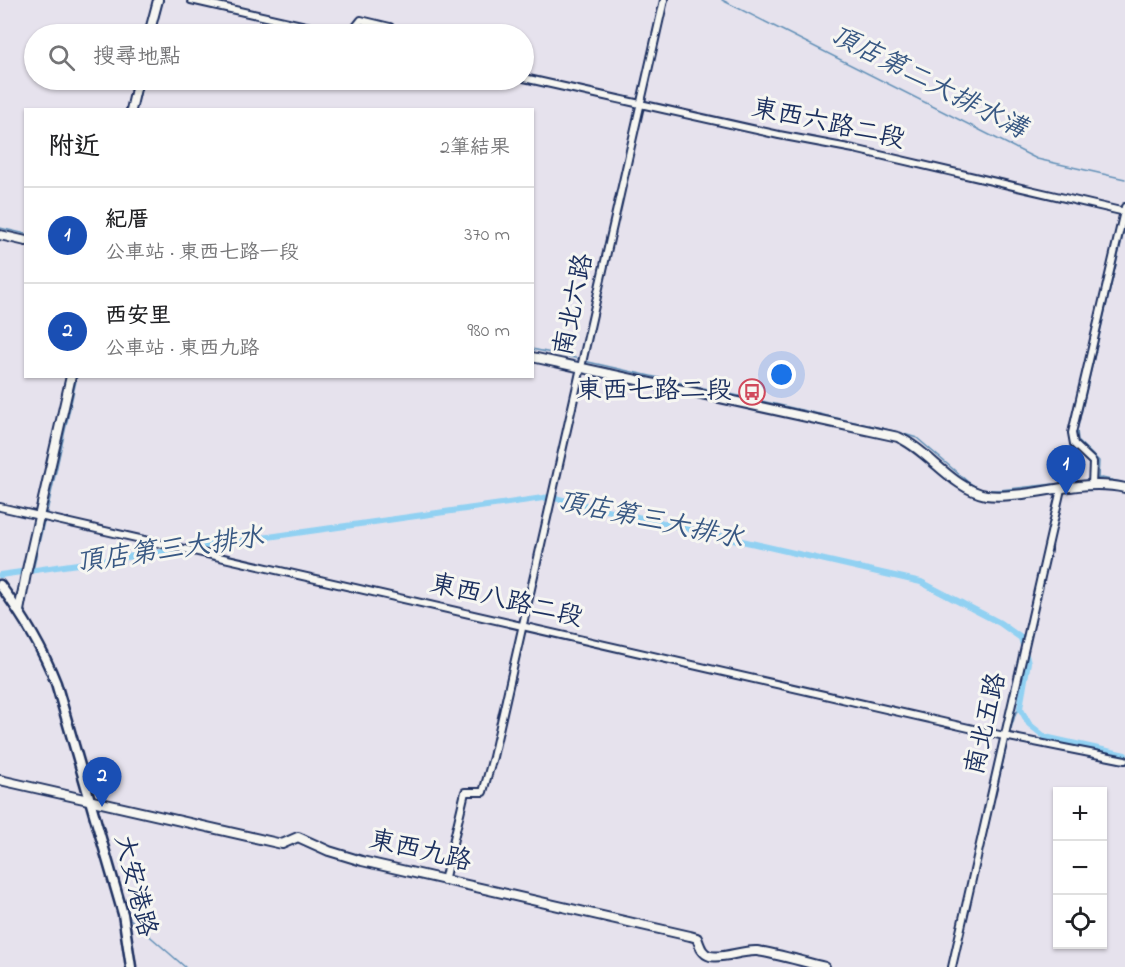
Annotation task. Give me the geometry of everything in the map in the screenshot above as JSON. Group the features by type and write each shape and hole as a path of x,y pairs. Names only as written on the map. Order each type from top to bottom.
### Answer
{"main road":[{"name":"大安港路","path":"0,585 46,655 56,682 123,914 131,967"}],"street":[{"path":"152,24 158,0"},
{"path":"191,0 297,24"},
{"name":"南北六路","path":"444,880 465,792 483,792 494,757 664,0"},
{"path":"358,24 361,20 378,24"},
{"name":"東西六路二段","path":"534,80 1125,210"},
{"path":"131,108 136,90"},
{"path":"1092,485 1094,462 1074,444 1072,433 1125,210"},
{"path":"0,235 24,241"},
{"path":"534,357 898,437 913,443 972,491 988,495 1092,485 1125,488"},
{"path":"19,611 71,378"},
{"name":"南北五路","path":"952,967 1061,489"},
{"name":"東西八路二段","path":"0,507 1004,736 1125,760"},
{"name":"東西九路","path":"0,780 282,844 298,837 351,858 697,938 700,948 708,956 714,957 744,951 758,952 825,967"}],"waterway":[{"path":"157,24 163,0"},
{"path":"659,34 667,0"},
{"name":"頂店第二大排水溝","path":"722,0 1037,159 1125,179"},
{"path":"363,18 373,20"},
{"path":"534,76 639,101"},
{"path":"136,108 141,90"},
{"path":"1098,478 1099,461 1078,441 1077,430 1125,226"},
{"path":"0,228 24,234"},
{"path":"534,349 580,359"},
{"path":"584,361 917,438 968,482 981,490 1089,480"},
{"path":"46,516 77,378"},
{"path":"1094,479 1102,478 1125,483"},
{"name":"頂店第三大排水","path":"0,575 550,497 921,582 1000,623 1021,638 1028,662 1020,708 1029,724 1045,737 1125,755"},
{"path":"33,570 44,521"},
{"path":"1009,735 1016,712 1020,710"},
{"path":"955,967 1008,740"},
{"path":"129,918 185,967"}],"place":[{"name":"東西七路二段","path":"752,392"},
{"name":"紀厝","path":"1066,495"},
{"name":"西安里","path":"102,807"}]}
